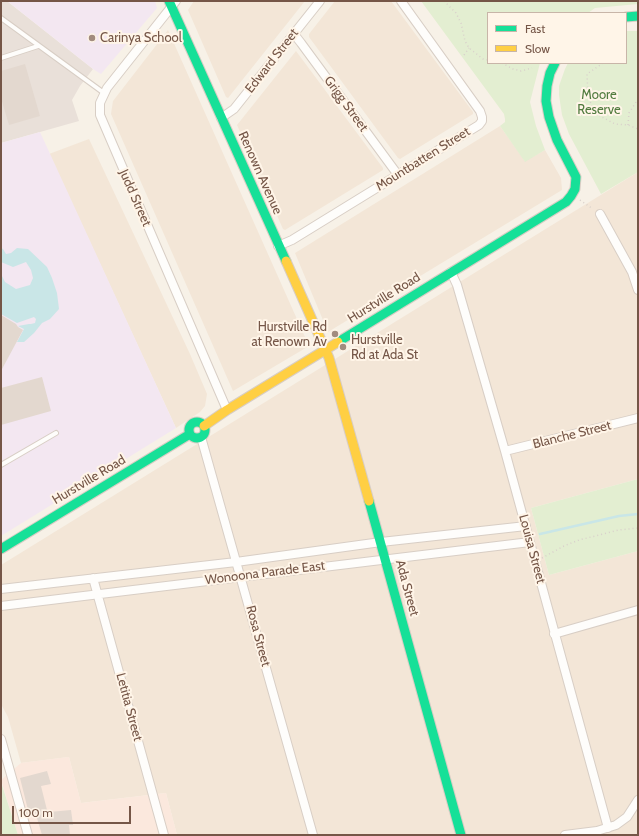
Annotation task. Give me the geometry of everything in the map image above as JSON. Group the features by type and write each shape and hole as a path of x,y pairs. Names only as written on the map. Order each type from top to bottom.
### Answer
{"street":[{"name":"Edward Street","path":"221,118 234,109 320,1"},
{"name":"Mountbatten Street","path":"278,246 292,240 479,125 482,121 480,111 401,1"},
{"name":"Judd Street","path":"172,3 104,93 100,105 100,118 226,410"},
{"name":"Renown Avenue","path":"172,3 221,118 325,350"},
{"path":"627,17 638,16"},
{"name":"Grigg Street","path":"294,34 398,175"},
{"path":"554,64 550,73 547,86 546,101 549,117 557,140 576,177 573,192"},
{"name":"Hurstville Road","path":"204,426 226,410 554,210 566,202 573,192"},
{"path":"600,214 632,272 638,290"},
{"name":"Louisa Street","path":"451,272 457,285 505,451 608,828"},
{"name":"Ada Street","path":"325,350 329,358 381,542 461,835"},
{"name":"Blanche Street","path":"505,451 638,418"},
{"path":"194,423 200,423 204,426 205,431 201,437 196,438 190,434 189,429 194,423"},
{"name":"Hurstville Road","path":"1,549 190,434"},
{"name":"Rosa Street","path":"201,437 313,835"},
{"name":"Wonoona Parade East","path":"1,589 236,562 381,542 526,526"},
{"name":"Wonoona Parade East","path":"1,606 530,542"},
{"name":"Letitia Street","path":"93,578 164,835"},
{"path":"554,634 638,610"},
{"path":"1,739 28,835"},
{"path":"564,835 608,828 624,820 638,800"}],"lane":[{"path":"1,18 104,93"},
{"path":"1,58 38,46"},
{"path":"1,465 56,433"}],"path":[{"path":"444,1 456,13 461,23 465,41 469,48 483,59 487,60"},
{"path":"464,55 469,48"},
{"path":"504,64 521,71 532,68"},
{"path":"602,64 587,74 588,97 593,108 600,116 615,124 628,125 638,129"},
{"path":"628,125 629,113 638,99"},
{"path":"573,192 600,214"},
{"path":"536,561 579,540 619,530 638,528"}],"shaded area":[{"path":"1,1 7,1 93,69 80,86 72,100 79,121 1,143"},
{"name":"Carinya School","path":"7,1 155,1 157,8 101,74"},
{"path":"194,1 305,1 228,98 226,97 188,10"},
{"path":"335,1 391,1 473,114 400,159 398,158 309,37 309,34"},
{"path":"168,30 309,346 233,391 111,114 113,101"},
{"path":"296,51 383,170 285,230 283,229 237,125"},
{"path":"500,126 525,161 545,150 561,178 562,190 328,332 295,253"},
{"path":"40,132 176,428 1,536 1,143"},
{"path":"89,139 190,354 207,394 205,406 200,412 176,428 49,154"},
{"path":"638,172 638,479 531,508 549,575 638,551 638,835 177,835 166,793 81,803 69,757 21,763 8,717 1,704 1,565"},
{"path":"69,757 81,803 166,793 177,835 18,835 1,780 21,763"}],"green space":[{"path":"421,1 638,1 638,4 595,8 589,12 487,12 487,64 540,64 530,102 536,126 545,150 525,162 500,126 505,122 504,114"},
{"name":"Moore Reserve","path":"627,31 638,31 638,172 601,194 569,134 562,115 559,86 568,64 627,64"},
{"path":"638,479 638,551 549,575 531,508"},
{"path":"1,782 18,835 1,835"}],"water":[{"path":"1,248 6,254 11,253 17,248 28,249 47,267 57,293 59,309 50,319 42,323 24,342 17,342 24,329 18,326 35,323 36,319 34,317 17,323 1,314 1,274 5,282 16,289 30,285 33,278 31,270 26,262 13,267 1,262"}],"building":[{"path":"25,64 40,116 9,125 1,98 1,71"},
{"path":"1,315 23,330 1,371"},
{"path":"42,377 51,411 1,425 1,388"},
{"path":"47,771 51,784 41,786 47,810 49,812 71,810 73,825 69,825 70,835 42,835 34,808 28,810 20,778"}],"waterway":[{"path":"540,534 619,516 638,514"}],"traffic: fast":[{"path":"169,1 286,261"},
{"path":"627,17 638,16"},
{"path":"338,342 566,202 571,196 575,189 576,177 557,140 549,117 546,101 547,86 550,73 554,64"},
{"path":"197,422 203,424 205,430 203,436 197,438 191,436 189,430 191,424 197,422"},
{"path":"1,549 190,434"},
{"path":"369,501 461,835"}],"traffic: slow":[{"path":"286,261 329,358 369,501"},
{"path":"204,426 227,410 338,342"}],"place":[{"name":"Carinya School","path":"92,38"},
{"name":"Hurstville Rd at Renown Av","path":"335,334"},
{"name":"Hurstville Rd at Ada St","path":"343,347"}]}
